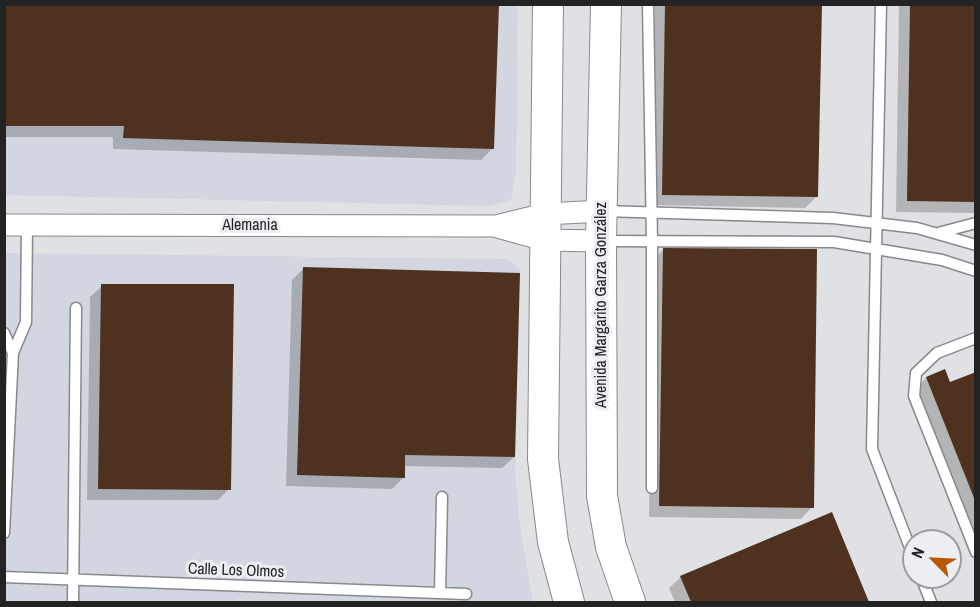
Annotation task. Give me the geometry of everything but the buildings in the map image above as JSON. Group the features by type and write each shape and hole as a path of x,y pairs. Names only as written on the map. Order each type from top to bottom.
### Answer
{"main road":[{"path":"548,4 543,459 553,542 569,603"},
{"name":"Avenida Margarito Garza González","path":"606,4 601,241 602,496 611,547 630,603"}],"street":[{"name":"Alemania","path":"545,227 602,211"},
{"name":"Alemania","path":"4,225 545,227 601,241"}],"lane":[{"path":"648,4 652,241 652,488"},
{"path":"881,4 873,449 903,529"},
{"path":"602,211 833,218 877,222 937,234 975,245"},
{"path":"937,234 975,223"},
{"path":"4,533 13,354 26,322 27,225"},
{"path":"601,241 834,242 942,261 975,271"},
{"path":"73,603 76,308"},
{"path":"4,333 13,354"},
{"path":"975,338 937,353 930,359 916,373 914,396 975,552"},
{"path":"440,593 442,497"},
{"name":"Calle Los Olmos","path":"4,578 466,594"},
{"path":"370,591 370,603"}],"shaded area":[{"path":"5,5 518,5 516,171 511,200 487,206 5,195"},
{"path":"5,253 508,259 520,269 515,471 521,534 533,602 5,602"}]}
